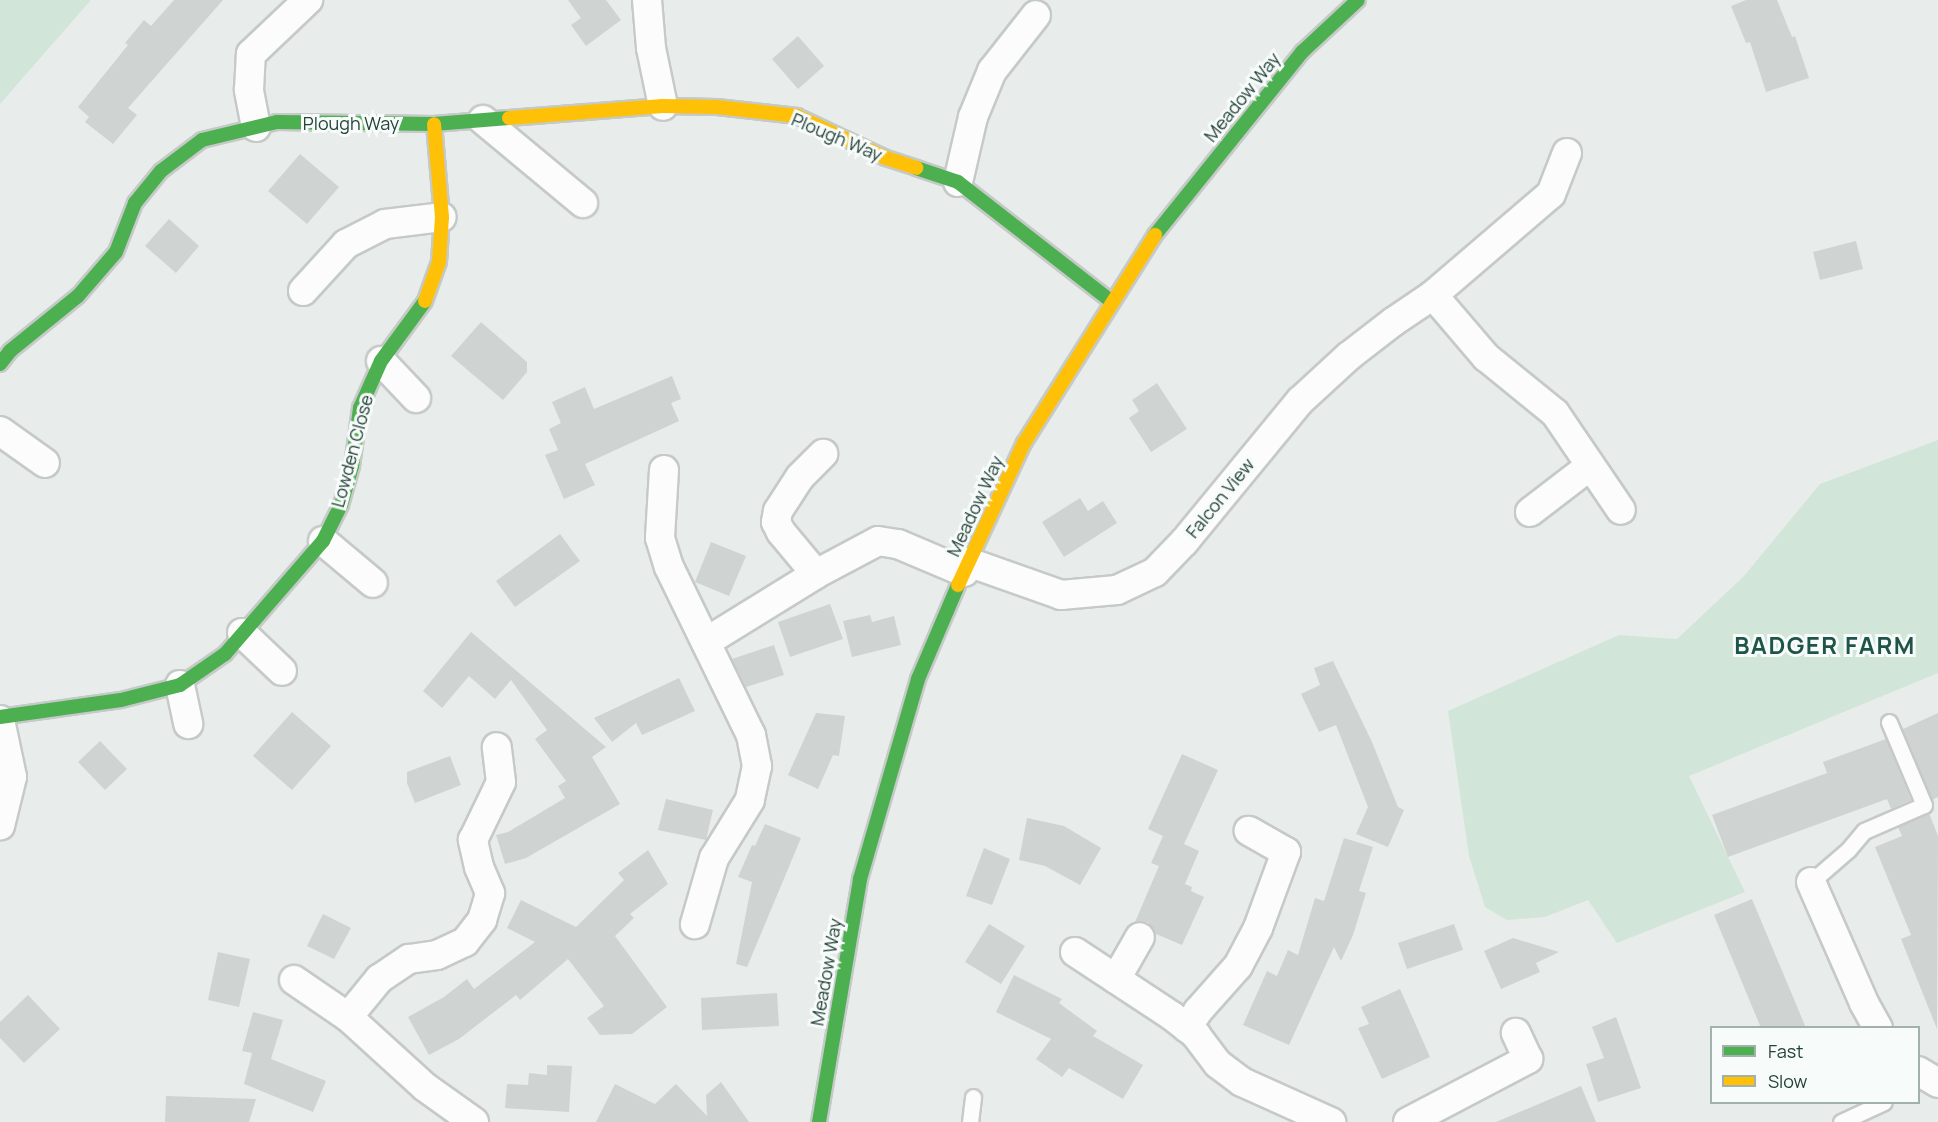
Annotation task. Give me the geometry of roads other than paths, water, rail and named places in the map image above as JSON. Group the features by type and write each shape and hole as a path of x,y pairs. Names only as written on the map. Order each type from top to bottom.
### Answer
{"street":[{"path":"256,127 249,90 251,54 308,0"},
{"path":"647,0 651,48 663,106"},
{"name":"Meadow Way","path":"819,1122 860,879 918,679 966,567 1024,443 1111,301 1167,217 1302,52 1358,0"},
{"path":"958,182 973,117 992,71 1036,15"},
{"name":"Plough Way","path":"0,364 10,351 78,296 116,252 135,203 162,171 202,140 277,122 434,124 663,106 717,107 796,116 886,158 958,182 1111,301"},
{"path":"483,120 583,203"},
{"name":"Lowden Close","path":"0,826 12,777 0,719 121,700 180,685 225,654 323,541 340,505 352,466 360,408 381,361 424,304 439,262 441,217 434,124"},
{"name":"Falcon View","path":"706,642 816,574 878,541 898,544 1061,595 1117,590 1155,572 1184,542 1300,401 1358,349 1433,295 1551,194 1567,153"},
{"path":"303,291 346,244 385,224 441,217"},
{"path":"1433,295 1486,357 1555,413 1621,510"},
{"path":"381,361 417,398"},
{"path":"0,431 45,463"},
{"path":"816,574 781,532 776,522 778,511 800,477 823,454"},
{"path":"1530,512 1590,466"},
{"path":"664,470 660,538 669,567 751,735 757,766 750,800 714,858 695,924"},
{"path":"323,541 373,583"},
{"path":"242,633 282,671"},
{"path":"180,685 188,724"},
{"path":"348,1017 379,979 409,959 437,955 465,942 482,920 490,893 479,867 473,840 501,782 497,747"},
{"path":"1187,1028 1198,1011 1238,966 1258,928 1286,852 1249,831"},
{"path":"1811,882 1864,1003 1877,1026"},
{"path":"1116,979 1140,937"},
{"path":"1075,952 1196,1035 1218,1064 1242,1082 1331,1122"},
{"path":"294,980 348,1017 425,1087 474,1122"},
{"path":"1408,1122 1528,1059 1516,1033"},
{"path":"1920,1072 1938,1083"}],"lane":[{"path":"1811,882 1848,850 1864,831 1924,805 1888,722"},
{"path":"970,1122 974,1097"},
{"path":"1841,1122 1880,1104"}],"district":[{"name":"BADGER FARM","path":"1825,645"}]}
